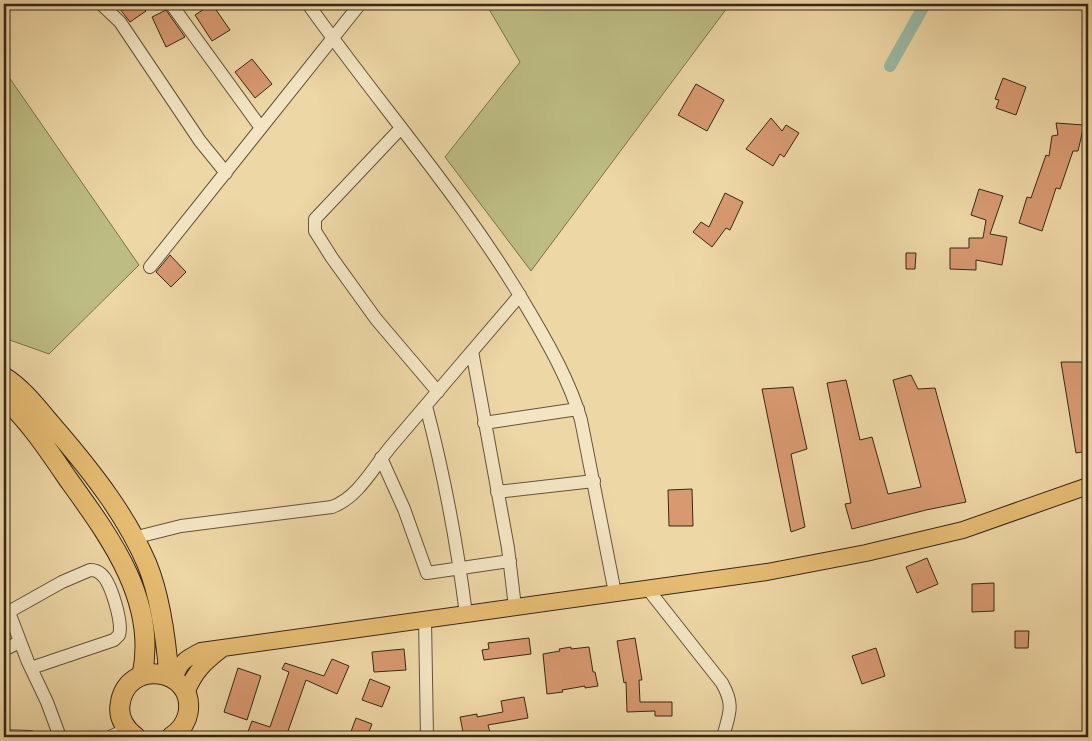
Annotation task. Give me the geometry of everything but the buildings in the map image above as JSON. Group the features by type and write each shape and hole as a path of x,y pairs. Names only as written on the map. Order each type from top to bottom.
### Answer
{"highway":[{"path":"4,377 29,398 81,460 117,508 147,565 157,596 166,649 176,683 189,706 187,720 179,732 171,737"},
{"path":"4,398 52,456 104,530 129,574 140,606 145,636 142,675"},
{"path":"126,734 119,709 125,689 132,681 142,675 160,673 176,683"}],"main road":[{"path":"176,683 196,672 224,648 767,572 963,530 1088,486"}],"street":[{"path":"101,4 120,22 200,141 226,172"},
{"path":"171,4 261,128"},
{"path":"308,4 478,231 520,295 552,353 578,409 615,593"},
{"path":"150,267 360,4"},
{"path":"401,128 315,219 314,226 315,232 332,258 376,319 438,392"},
{"path":"133,538 181,526 332,507 344,502 352,496 381,458 520,295"},
{"path":"472,351 510,561 516,607"},
{"path":"426,406 447,498 460,568 466,614"},
{"path":"484,423 578,409"},
{"path":"381,458 404,509 428,573 510,561"},
{"path":"497,492 594,481"},
{"path":"31,668 114,640 119,636 120,626 114,600 105,579 100,573 90,570 62,582 12,610 10,615 10,620 31,668 48,702 60,737"},
{"path":"647,588 727,692 731,701 723,737"},
{"path":"425,619 427,737"},
{"path":"4,650 20,642"},
{"path":"4,736 30,737"}],"green space":[{"path":"486,4 730,4 531,271 445,157 520,62"},
{"path":"4,70 139,265 49,354 4,338"}],"waterway":[{"path":"890,66 925,4"}]}
